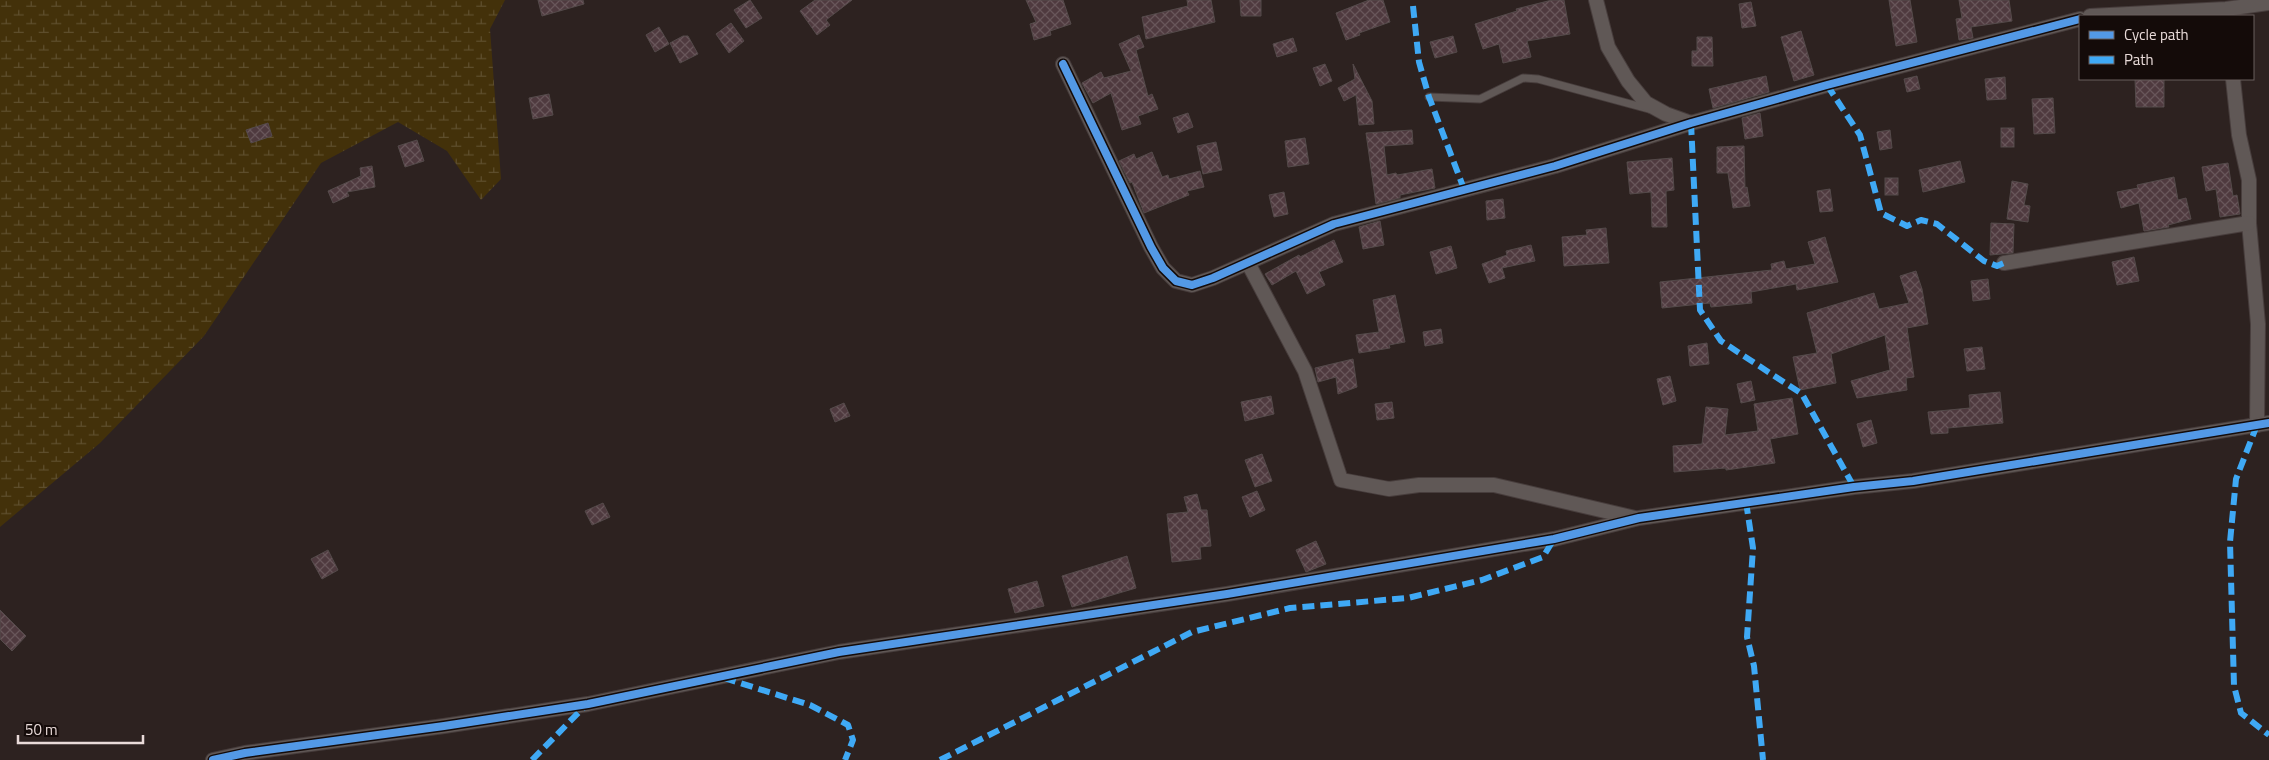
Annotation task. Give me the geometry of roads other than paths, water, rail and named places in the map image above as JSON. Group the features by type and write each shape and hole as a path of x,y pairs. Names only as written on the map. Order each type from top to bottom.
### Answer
{"street":[{"path":"1596,0 1608,47 1628,81 1646,103 1666,114 1691,124"},
{"path":"2135,15 2226,13 2269,3"},
{"path":"1063,64 1151,247 1163,268 1176,281 1192,285 1213,278 1334,224 1555,166 1827,85 2079,19"},
{"path":"213,760 245,753 588,704 839,652 1227,594 1554,539 1639,518 1914,480 2263,424 2258,324 2249,223 2249,180 2239,135 2233,80"},
{"path":"2004,263 2249,223"},
{"path":"1248,262 1305,372 1341,480 1389,489 1419,485 1494,486 1639,518"}],"lane":[{"path":"1429,97 1480,99 1523,78 1538,79 1666,114"}]}
